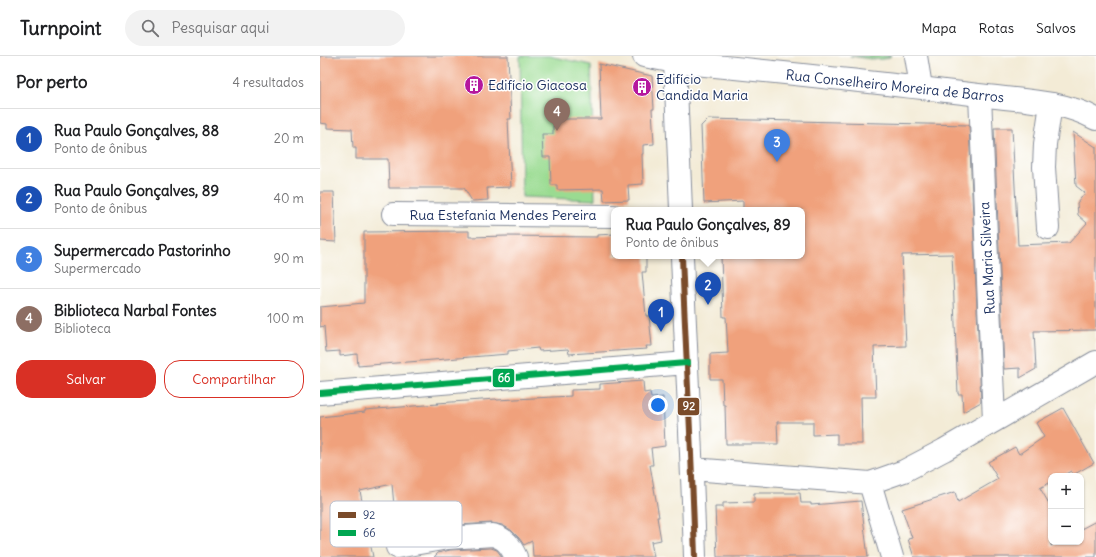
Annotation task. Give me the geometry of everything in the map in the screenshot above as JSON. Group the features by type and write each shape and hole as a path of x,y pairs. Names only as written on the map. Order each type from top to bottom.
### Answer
{"street":[{"name":"Rua Conselheiro Moreira de Barros","path":"644,56 675,62 780,64 980,96 1051,104 1088,114 1096,119"},
{"path":"916,56 921,87"},
{"path":"675,62 681,207"},
{"name":"Rua Maria Silveira","path":"980,96 994,420"},
{"path":"1048,228 1044,167 1045,144 1051,104"},
{"name":"Rua Estefania Mendes Pereira","path":"392,214 611,216"},
{"path":"682,259 695,557"},
{"path":"692,469 870,483 904,471 944,450 1096,362"},
{"path":"320,393 687,363"},
{"path":"870,483 892,557"},
{"path":"462,537 499,537 511,547 516,557"}],"green space":[{"path":"520,56 549,56 591,65 595,200 522,197"},
{"path":"850,56 891,56 877,59"}],"building":[{"path":"320,56 508,56 511,119 508,119 511,187 487,188 488,200 472,201 464,188 389,188 388,159 356,159 356,148 353,148 352,129 327,128 327,124 320,123"},
{"path":"599,64 652,76 654,144 643,145 643,184 628,185 629,200 604,201 603,189 557,190 557,185 551,185 550,157 543,157 542,134 553,134 554,119 601,119"},
{"path":"708,119 969,125 981,402 963,412 962,394 958,394 952,254 902,255 906,346 874,347 876,397 861,397 862,444 837,444 837,434 813,435 813,422 777,422 778,444 726,444 725,405 723,405 722,379 710,379 710,354 728,353 726,317 723,317 721,259 805,259 805,207 743,207 743,201 704,203 701,126"},
{"path":"994,128 1012,128 1018,245 1069,243 1087,223 1078,215 1077,203 1085,193 1076,186 1073,132 1096,147 1096,330 1034,331 1036,369 1020,378 1020,368 1004,369"},
{"path":"320,192 334,192 336,242 320,241"},
{"path":"469,231 469,237 597,237 597,235 611,234 611,259 646,259 646,272 642,272 646,316 649,316 652,346 646,346 647,349 569,354 568,349 539,351 538,348 508,351 508,354 358,366 357,354 340,356 340,351 326,352 324,326 320,327 320,307 364,303 364,232"},
{"path":"643,381 644,393 650,392 651,398 663,397 665,446 651,448 653,465 650,465 659,517 657,517 661,540 651,542 654,557 533,557 532,541 524,545 511,530 502,525 492,523 462,525 462,501 394,501 392,484 360,491 362,501 330,501 330,547 371,547 373,557 320,557 320,417 365,412 365,410 438,404 437,403 571,396 571,390 600,389 600,384"},
{"path":"1063,408 1094,463 1076,473 1072,473 1071,471 1067,473 1048,473 1048,484 1040,488 1048,502 1048,545 1084,545 1084,527 1096,521 1096,557 914,557 908,539 912,538 902,509 955,492 958,502 998,479 988,462 1015,447 1019,454 1044,437 1036,423"},
{"path":"754,493 800,493 801,503 811,503 811,505 861,501 868,557 717,557 715,507 723,507 723,503 754,502"},
{"path":"491,548 497,550 502,557 434,557 438,553 450,550"}],"transit line":[{"name":"92","path":"682,259 695,557"},
{"name":"66","path":"320,393 687,363"}],"place":[{"name":"Edifício Giacosa","path":"474,85"},
{"name":"Edifício Candida Maria","path":"642,87"},
{"name":"Biblioteca Narbal Fontes","path":"557,131"},
{"name":"Supermercado Pastorinho","path":"777,162"},
{"name":"Rua Paulo Gonçalves, 89","path":"708,305"},
{"name":"Rua Paulo Gonçalves, 88","path":"661,332"}]}
